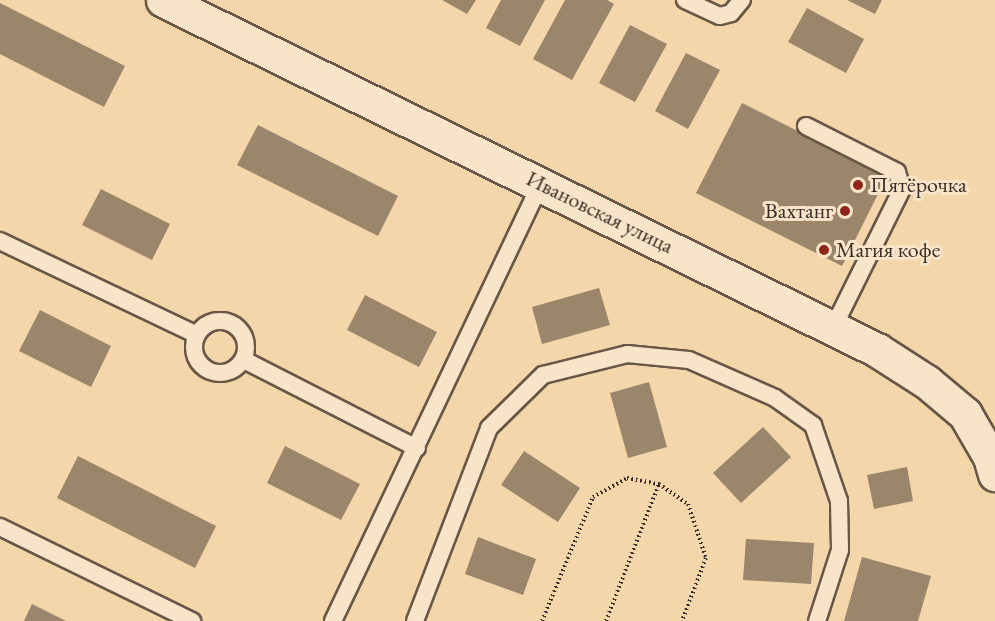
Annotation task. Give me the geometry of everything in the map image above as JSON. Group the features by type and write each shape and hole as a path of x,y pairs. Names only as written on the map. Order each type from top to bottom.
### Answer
{"street":[{"name":"Ивановская улица","path":"163,0 541,183 877,350 948,399 965,414 993,461"}],"lane":[{"path":"685,0 720,16 731,13 742,0"},
{"path":"806,126 897,172 902,189 833,328"},
{"path":"333,621 541,183"},
{"path":"0,241 197,335"},
{"path":"219,321 233,324 243,333 247,346 244,360 228,372 208,371 198,362 194,348 197,335 206,325 219,321"},
{"path":"415,621 489,428 543,375 627,354 689,360 775,398 813,425 839,501 840,550 817,621"},
{"path":"244,360 417,448"},
{"path":"0,527 192,621"}],"path":[{"path":"542,621 593,497 627,478 659,484 688,504 706,558 681,621"},
{"path":"606,621 659,484"}],"building":[{"path":"442,0 476,0 467,14"},
{"path":"501,0 545,0 520,46 486,28"},
{"path":"565,0 607,0 614,4 572,80 533,59"},
{"path":"847,0 882,0 875,14"},
{"path":"0,3 125,66 104,107 0,54"},
{"path":"807,8 864,39 846,73 788,42"},
{"path":"630,25 667,44 635,102 599,83"},
{"path":"686,53 720,70 688,129 655,111"},
{"path":"742,103 887,176 842,266 696,193"},
{"path":"258,125 398,196 378,236 237,165"},
{"path":"101,189 170,224 152,260 82,225"},
{"path":"599,288 610,325 542,344 532,307"},
{"path":"365,295 437,332 419,367 347,330"},
{"path":"40,310 111,346 91,387 19,351"},
{"path":"649,382 667,447 628,458 610,393"},
{"path":"763,427 791,457 741,503 713,473"},
{"path":"285,446 360,484 341,520 267,483"},
{"path":"524,451 580,488 558,522 501,485"},
{"path":"78,456 216,526 195,568 57,498"},
{"path":"907,467 913,501 874,509 867,475"},
{"path":"478,537 536,559 523,595 465,574"},
{"path":"746,539 814,543 811,584 743,580"},
{"path":"862,557 931,576 918,621 844,621"},
{"path":"32,604 66,621 24,621"}],"place":[{"name":"Пятёрочка","path":"858,185"},
{"name":"Вахтанг","path":"845,211"},
{"name":"Магия кофе","path":"824,250"}]}
